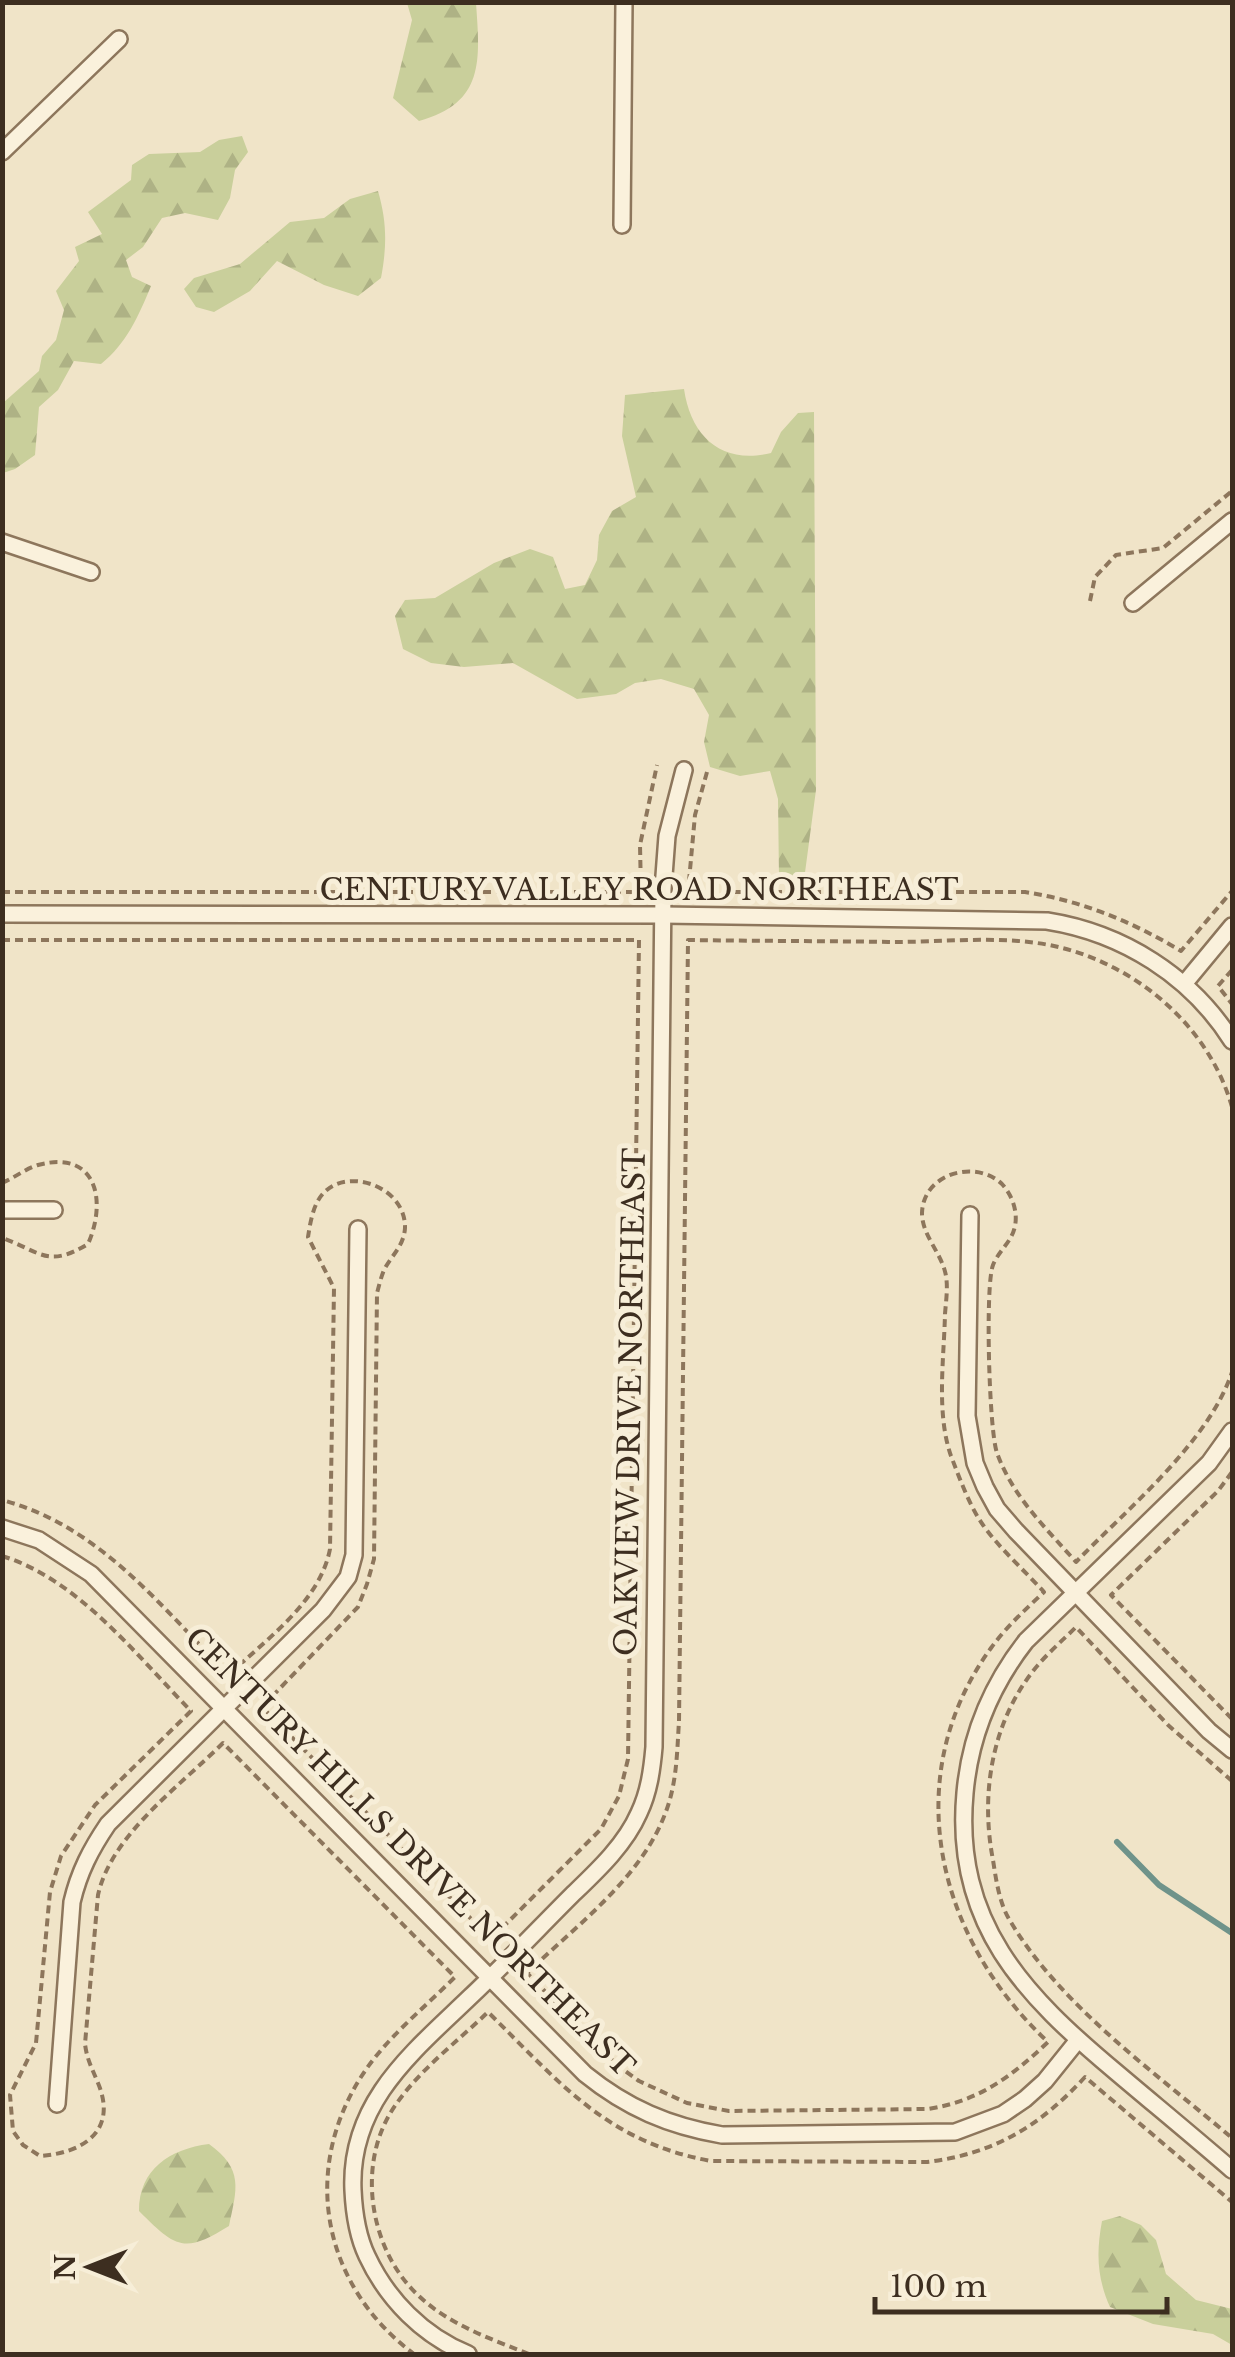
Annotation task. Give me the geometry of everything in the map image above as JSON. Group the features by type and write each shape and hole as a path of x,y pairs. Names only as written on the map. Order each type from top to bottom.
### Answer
{"street":[{"path":"622,225 624,2"},
{"path":"2,152 119,39"},
{"path":"1132,603 1232,520"},
{"path":"2,542 91,572"},
{"name":"OAKVIEW DRIVE NORTHEAST","path":"468,2354 412,2319 376,2275 354,2217 354,2152 364,2119 398,2066 619,1846 640,1813 652,1772 663,915 667,836 684,770"},
{"name":"CENTURY VALLEY ROAD NORTHEAST","path":"2,914 1047,920 1105,934 1134,948 1184,984 1214,1014 1232,1041"},
{"path":"1184,984 1232,926"},
{"path":"2,1210 54,1210"},
{"path":"970,1215 968,1416 976,1463 997,1509 1232,1750"},
{"path":"57,2104 72,1902 78,1875 108,1824 324,1610 348,1578 354,1555 358,1229"},
{"path":"1232,1431 1209,1463 1026,1641 994,1688 980,1719 963,1812 969,1876 978,1910 991,1940 1032,1995 1078,2040 1232,2170"},
{"name":"CENTURY HILLS DRIVE NORTHEAST","path":"2,1528 39,1540 92,1574 586,2074 607,2091 658,2120 722,2135 955,2132 1003,2114 1025,2098 1046,2081 1078,2040"}],"path":[{"path":"1090,602 1095,577 1116,555 1164,548 1232,491"},
{"path":"2,892 641,892 640,845 658,764"},
{"path":"707,772 695,815 688,892 1025,892 1066,899 1115,916 1180,951 1232,892"},
{"path":"2,940 639,940 628,1759 619,1796 601,1829 491,1940 262,1707"},
{"path":"688,940 1026,942 1081,954 1118,969 1177,1014 1212,1058 1226,1084 1232,1107"},
{"path":"1232,970 1218,986 1232,1004"},
{"path":"1076,1562 1186,1449 1214,1412 1232,1372"},
{"path":"1232,1472 1218,1492 1111,1596 1232,1719"},
{"path":"2,1500 52,1517 92,1542 229,1675"},
{"path":"2,1556 48,1576 83,1602 191,1711 95,1805 61,1856 50,1892 36,2043 10,2094 13,2131 23,2144 40,2156 79,2150 102,2121 99,2084 88,2064 85,2044 103,1872 118,1847 223,1744 455,1977"},
{"path":"1232,1781 1168,1725 1076,1627 1036,1667 1018,1694 991,1765 986,1808 1006,1915 1024,1942 1074,2000 1232,2138"},
{"path":"528,1973 618,2066 662,2093 706,2108 928,2109 952,2105 972,2099 1006,2079 1048,2042"},
{"path":"488,2012 414,2083 390,2113 376,2148 374,2214 398,2270 419,2296 448,2318 528,2354"},
{"path":"1085,2077 1232,2202"}],"green space":[{"path":"407,3 476,3 478,43 474,77 456,103 419,121 393,98 412,20"},
{"path":"242,136 248,152 235,170 230,198 218,220 185,213 162,218 143,247 126,260 132,277 151,286 131,329 101,364 74,361 58,390 39,407 35,455 3,473 3,403 39,371 42,356 56,340 64,310 56,291 79,261 75,247 102,234 88,212 131,180 132,165 149,154 200,152 219,140"},
{"path":"378,191 385,234 381,278 358,296 324,285 277,261 250,291 214,312 196,307 184,289 194,278 240,264 290,222 324,218 350,199"},
{"path":"684,389 702,434 724,451 738,455 771,453 781,432 798,413 814,412 816,790 804,880 779,878 778,799 770,771 740,776 710,767 704,742 709,715 694,689 661,679 635,683 616,694 577,699 513,663 464,667 431,663 403,649 395,616 405,600 435,598 494,563 530,549 553,557 565,589 585,585 597,560 599,535 612,511 636,497 622,436 625,395"},
{"path":"209,2144 233,2171 234,2201 229,2226 201,2241 181,2243 162,2233 139,2211 140,2196 159,2164 182,2151"},
{"path":"1120,2216 1141,2225 1156,2240 1166,2274 1196,2300 1232,2309 1232,2345 1213,2334 1153,2324 1110,2307 1100,2275 1100,2233 1102,2221"}],"waterway":[{"path":"1117,1842 1159,1885 1232,1933"}]}
